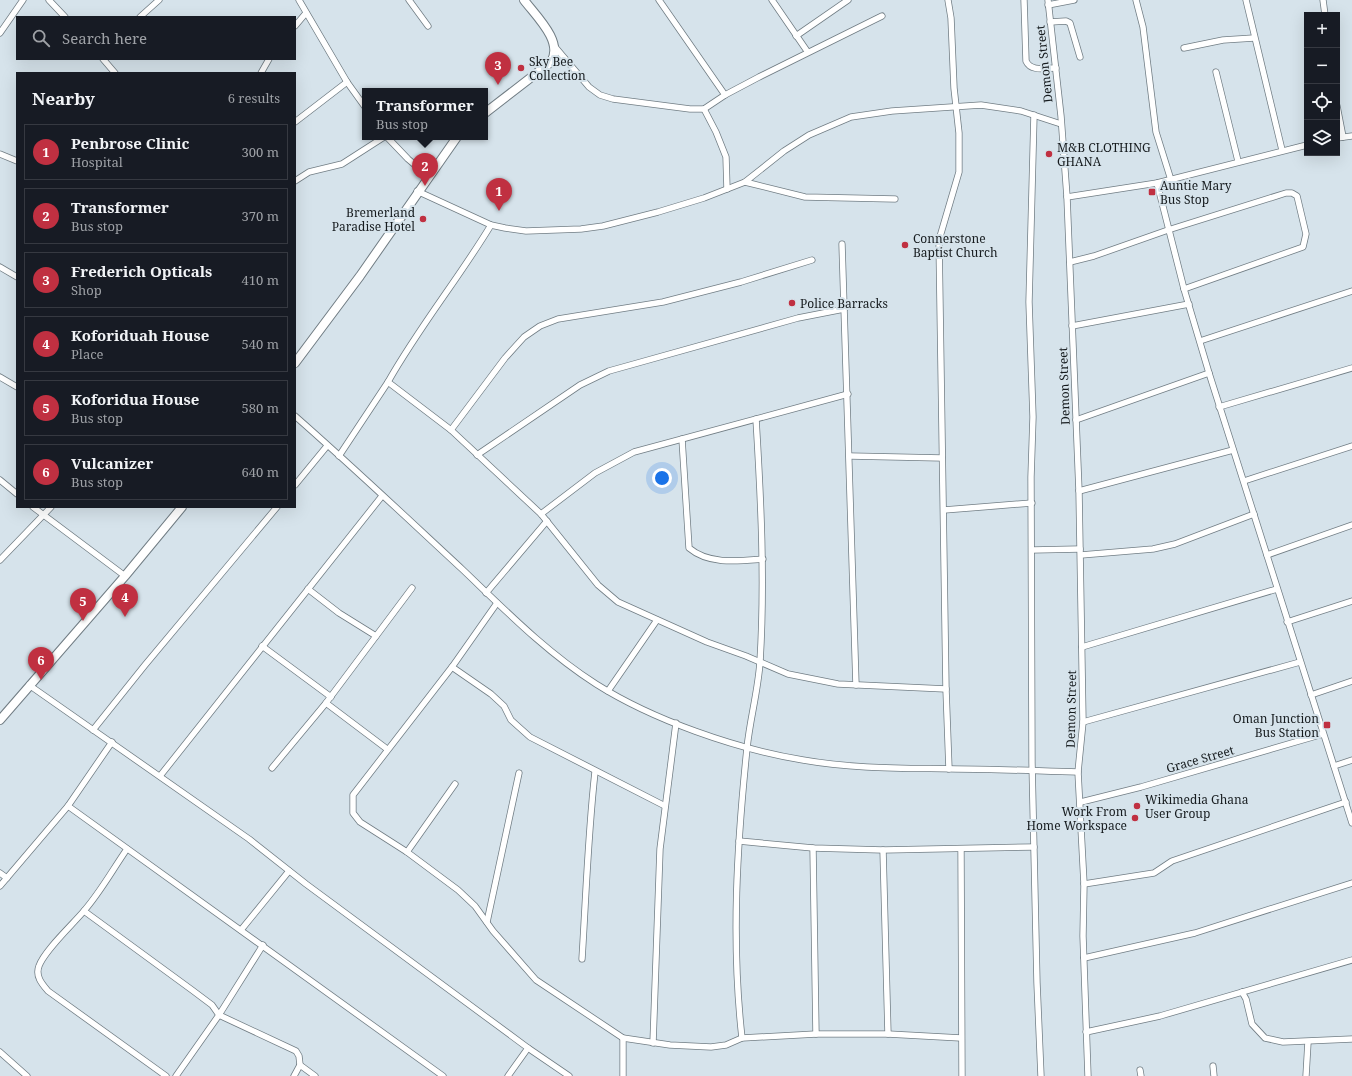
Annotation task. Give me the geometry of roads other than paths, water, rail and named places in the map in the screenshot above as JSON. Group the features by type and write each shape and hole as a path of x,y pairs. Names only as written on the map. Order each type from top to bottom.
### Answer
{"street":[{"path":"0,31 23,0"},
{"path":"49,0 64,16"},
{"path":"141,16 151,2 159,0"},
{"path":"299,0 347,82 362,103"},
{"path":"409,0 428,26"},
{"path":"524,0 553,39 556,48 589,87 600,95 613,99 690,109 704,109 725,95 807,52 882,16"},
{"path":"659,0 725,95"},
{"path":"772,0 807,52"},
{"path":"796,36 848,0"},
{"path":"948,0 951,18 954,88 960,156 959,179 939,240 946,689 949,768"},
{"path":"1024,0 1026,61 1028,66 1033,68 1056,68"},
{"path":"1048,3 1074,0"},
{"path":"1136,0 1143,26 1156,132 1171,180"},
{"path":"1246,0 1282,150"},
{"path":"1323,0 1325,12"},
{"name":"Demon Street","path":"1048,3 1056,68 1067,196 1079,491 1083,722 1078,772 1081,802 1084,884 1084,958 1088,1076"},
{"path":"296,25 306,13"},
{"path":"1050,22 1066,21 1070,23 1080,57"},
{"path":"1184,48 1223,40 1254,38"},
{"path":"488,111 551,62 555,56 556,48"},
{"path":"104,60 114,72"},
{"path":"262,72 268,60"},
{"path":"1216,72 1238,162"},
{"path":"296,121 347,82"},
{"path":"417,191 492,225 526,231 588,228 645,216 728,190 745,182 784,151 809,135 835,123 874,113 981,105 1008,108 1061,124"},
{"path":"704,109 716,132 726,157 728,190"},
{"path":"1034,115 1029,302 1033,417 1032,771 1041,1076"},
{"path":"1340,137 1352,136"},
{"path":"296,180 309,172 342,164 381,140"},
{"path":"389,140 428,176"},
{"path":"296,362 360,276 417,191 455,140"},
{"path":"1067,196 1157,183 1304,146"},
{"path":"0,154 16,161"},
{"path":"745,182 805,197 895,199"},
{"path":"1157,183 1184,289 1209,373 1352,824"},
{"path":"1070,262 1094,256 1168,230 1286,193 1292,193 1297,196 1306,234 1303,247 1184,289"},
{"path":"339,456 388,382 409,347 492,225"},
{"path":"842,244 850,456 856,685"},
{"path":"451,430 505,358 524,337 540,326 558,319 663,302 741,282 812,260"},
{"path":"0,268 16,276"},
{"path":"1200,341 1352,291"},
{"path":"1072,326 1189,304"},
{"path":"477,454 580,384 609,371 798,318 844,310"},
{"path":"1220,407 1352,368"},
{"path":"1076,420 1209,373"},
{"path":"0,377 16,386"},
{"path":"388,382 451,430 541,514 595,582 618,602 760,663 794,675 856,685 946,689"},
{"path":"541,514 578,485 612,462 634,452 848,394"},
{"path":"296,417 553,654 608,691 676,723 776,755 832,764 870,767 1078,772"},
{"path":"742,1038 735,946 738,841 748,746 760,663 763,559 756,419"},
{"path":"682,439 689,548 695,553 724,561 763,559"},
{"path":"296,484 327,446"},
{"path":"1244,481 1352,446"},
{"path":"1079,491 1234,450"},
{"path":"850,456 942,458"},
{"path":"0,480 16,493"},
{"path":"160,776 382,496"},
{"path":"944,510 1032,503"},
{"path":"34,508 126,576"},
{"path":"0,560 50,508"},
{"path":"0,720 29,685 126,576 181,508"},
{"path":"93,730 145,665 276,508"},
{"path":"1081,555 1153,549 1175,544 1254,514"},
{"path":"486,592 547,521"},
{"path":"1267,555 1352,525"},
{"path":"1032,550 1080,549"},
{"path":"272,768 331,698 412,588"},
{"path":"308,589 339,613 376,636"},
{"path":"1082,647 1277,590"},
{"path":"1288,622 1352,602"},
{"path":"497,603 452,667 387,749 353,795 353,813 360,822 407,852 458,890 475,906 536,980 623,1038 653,1043 711,1047 726,1045 742,1038 816,1034 888,1034 961,1038"},
{"path":"608,691 657,620"},
{"path":"262,646 331,698"},
{"path":"1083,722 1300,662"},
{"path":"452,667 491,694 504,706 511,720 530,737 595,772 665,806"},
{"path":"1311,695 1352,681"},
{"path":"29,685 249,838 289,871 528,1048 569,1076"},
{"path":"326,703 387,749"},
{"path":"653,1043 658,887 665,806 676,723"},
{"name":"Grace Street","path":"1081,802 1141,787 1323,734"},
{"path":"0,886 68,806 112,742"},
{"path":"1334,766 1352,760"},
{"path":"582,959 588,842 595,772"},
{"path":"487,922 519,773"},
{"path":"407,852 455,784"},
{"path":"1084,884 1154,873 1172,860 1346,802"},
{"path":"68,806 443,1076"},
{"path":"738,841 813,848 884,850 1034,847"},
{"path":"813,848 816,1034"},
{"path":"127,849 84,911 63,933 39,966 38,975 41,983 48,991 166,1076"},
{"path":"961,849 962,1076"},
{"path":"884,850 888,1034"},
{"path":"241,930 289,871"},
{"path":"0,873 7,878"},
{"path":"1084,958 1195,932 1352,883"},
{"path":"84,911 212,1005 219,1014 296,1051 299,1056 300,1066 294,1076"},
{"path":"176,1076 219,1014 263,945"},
{"path":"1086,1032 1154,1017 1352,960"},
{"path":"1242,992 1246,999 1252,1024 1266,1038 1283,1042 1352,1039"},
{"path":"623,1038 623,1076"},
{"path":"1306,1076 1308,1042"},
{"path":"508,1076 528,1048"},
{"path":"0,1052 27,1076"},
{"path":"300,1066 315,1076"},
{"path":"1214,1066 1214,1076"}],"place":[{"name":"Sky Bee Collection","path":"521,68"},
{"name":"Frederich Opticals","path":"498,85"},
{"name":"M&B CLOTHING GHANA","path":"1049,154"},
{"name":"Transformer","path":"425,186"},
{"name":"Auntie Mary Bus Stop","path":"1152,192"},
{"name":"Penbrose Clinic","path":"499,211"},
{"name":"Bremerland Paradise Hotel","path":"423,219"},
{"name":"Connerstone Baptist Church","path":"905,245"},
{"name":"Police Barracks","path":"792,303"},
{"name":"Koforiduah House","path":"125,617"},
{"name":"Koforidua House","path":"83,621"},
{"name":"Vulcanizer","path":"41,680"},
{"name":"Oman Junction Bus Station","path":"1327,725"},
{"name":"Wikimedia Ghana User Group","path":"1137,806"},
{"name":"Work From Home Workspace","path":"1135,818"}]}
